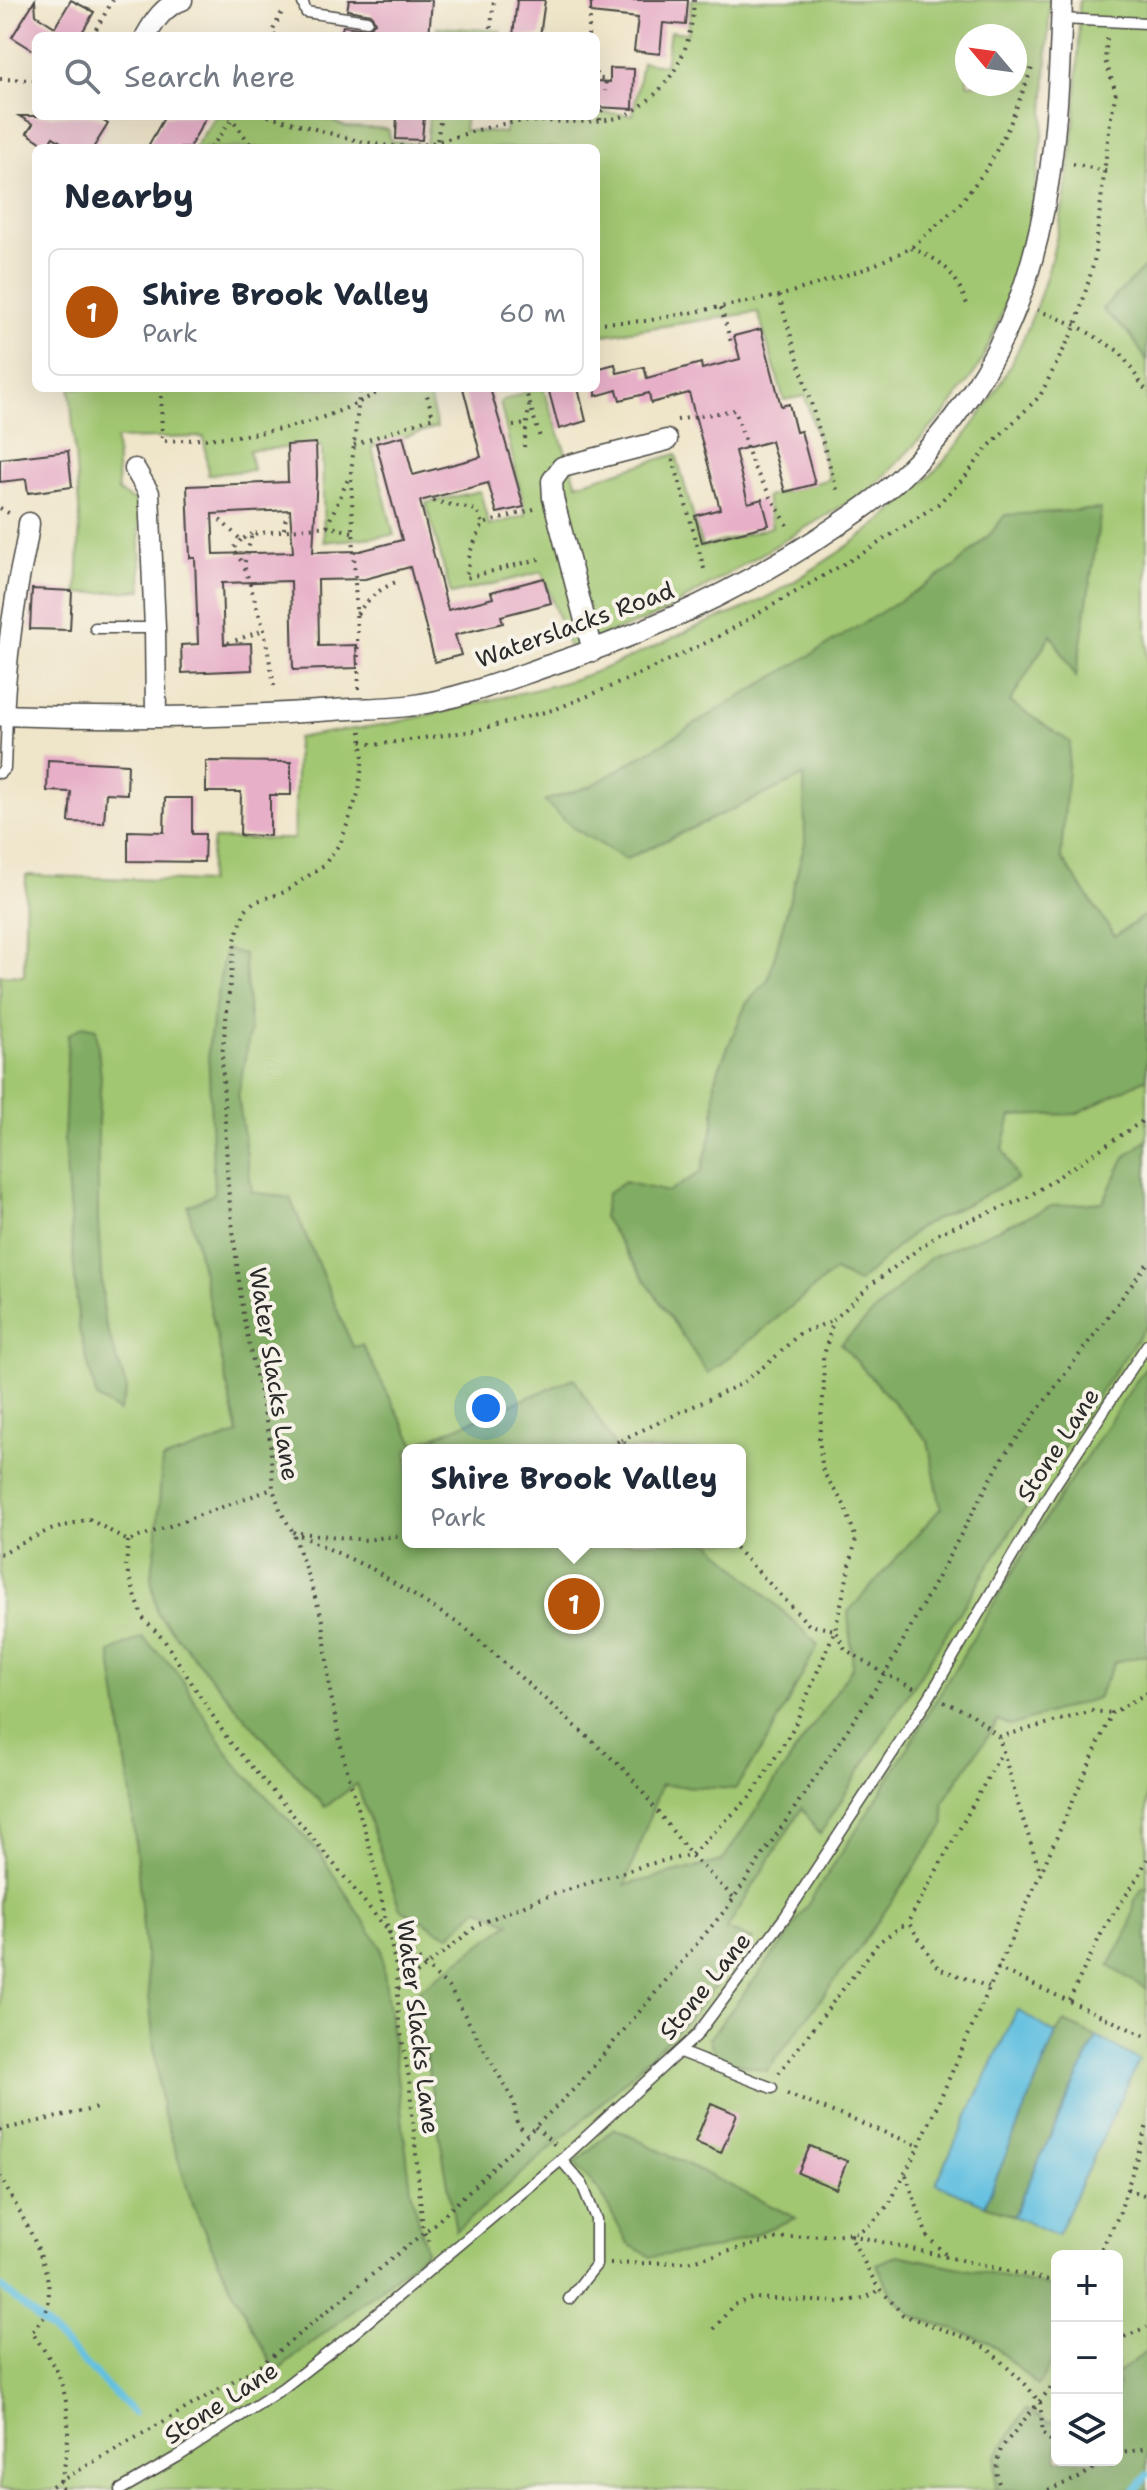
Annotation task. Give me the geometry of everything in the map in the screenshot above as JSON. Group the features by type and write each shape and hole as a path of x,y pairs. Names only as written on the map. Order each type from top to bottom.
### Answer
{"street":[{"path":"148,32 157,17 182,0"},
{"name":"Waterslacks Road","path":"3,716 274,714 413,706 453,697 593,651 664,623 761,575 870,504 927,451 954,415 999,344 1027,275 1051,161 1061,10"},
{"path":"593,651 553,498 552,481 562,467 669,446"},
{"path":"135,469 149,493 156,715"},
{"path":"3,716 7,659 29,523"}],"lane":[{"path":"302,0 306,12 367,21"},
{"path":"1061,10 1147,23"},
{"path":"95,628 155,628"},
{"path":"0,773 5,768 3,716"},
{"name":"Stone Lane","path":"120,2490 283,2388 563,2158 696,2036 785,1917 930,1696 1051,1491 1147,1345"},
{"path":"680,2052 772,2088"},
{"path":"563,2158 582,2184 596,2219 596,2265 569,2299"}],"path":[{"path":"94,32 113,0"},
{"path":"490,32 494,0"},
{"path":"588,32 592,0"},
{"path":"440,144 494,125 600,120 631,113 675,73 689,40 694,0"},
{"path":"272,32 284,8"},
{"path":"1076,325 1094,262 1116,92 1105,60 1108,32"},
{"path":"600,323 646,321 779,296 865,269 911,248 958,206 988,167 1005,135 1032,68"},
{"path":"600,78 606,80 605,91"},
{"path":"0,79 32,80"},
{"path":"600,120 602,107"},
{"path":"214,144 231,120"},
{"path":"235,120 250,144"},
{"path":"284,120 379,144"},
{"path":"437,144 440,120"},
{"path":"1064,163 1106,171"},
{"path":"911,248 948,267 968,307"},
{"path":"779,296 838,493"},
{"path":"1030,307 1076,325 1120,352 1147,392"},
{"path":"721,308 731,342"},
{"path":"161,392 162,441 265,433 306,424 358,404 378,392"},
{"path":"359,692 351,473 360,392"},
{"path":"354,445 433,417 426,392"},
{"path":"526,392 541,441"},
{"path":"524,447 530,404"},
{"path":"677,420 735,410 753,466 788,526"},
{"path":"513,426 526,424"},
{"path":"669,446 705,572"},
{"path":"327,526 351,473"},
{"path":"433,501 477,510 483,524 470,552 466,578 543,558"},
{"path":"483,524 540,507"},
{"path":"284,529 286,517"},
{"path":"220,520 241,540"},
{"path":"274,686 264,630 244,565 233,549 252,534 284,529 327,526 352,532"},
{"path":"244,565 252,534"},
{"path":"356,616 365,602 382,588 396,582"},
{"path":"228,643 264,630"},
{"name":"Water Slacks Lane","path":"361,724 363,757 358,794 341,842 324,865 285,892 254,902 245,910 235,940 222,1055 228,1188 243,1315 270,1440 273,1489 281,1512 293,1532 323,1621 330,1691 343,1756 373,1859 389,1932 409,2078 423,2230 440,2262"},
{"path":"614,1444 741,1384 800,1333 833,1321 868,1287 941,1232 1028,1197 1147,1118"},
{"path":"45,2490 261,2365 423,2230 438,2221 575,2088 733,1897 885,1674 1003,1457 1147,1264"},
{"path":"398,1989 479,1924 539,1899 649,1864 691,1855 752,1795 794,1727 835,1630 856,1539 845,1506 823,1472 819,1439 824,1388 823,1359 833,1321"},
{"path":"621,1440 626,1444"},
{"path":"0,1554 47,1531 89,1519 128,1541 273,1489"},
{"path":"293,1532 374,1570 464,1627 627,1772 691,1855 733,1897"},
{"path":"293,1532 366,1540 402,1535"},
{"path":"128,1541 126,1568 143,1618 164,1640 229,1741 389,1932 450,1989 514,2102 517,2124 527,2134"},
{"path":"736,1548 809,1625 835,1630"},
{"path":"835,1630 845,1649 885,1674 972,1714 999,1737 1040,1871"},
{"path":"999,1737 1093,1711 1112,1713 1147,1693"},
{"path":"596,2265 688,2262 779,2238 857,2233 888,2206 919,2146 1112,1713"},
{"path":"919,2146 772,2088 781,2069 879,1942 908,1922 1003,1750"},
{"path":"1069,2001 1105,1926 1147,1859"},
{"path":"908,1922 938,1968 989,1987"},
{"path":"997,1968 1147,2037"},
{"path":"0,2130 97,2108"},
{"path":"1101,2250 1119,2215 1147,2125"},
{"path":"535,2126 563,2158"},
{"path":"906,2174 927,2236 948,2257"},
{"path":"0,2176 40,2250 49,2281 46,2311 32,2332 56,2371 66,2398 67,2459 60,2482 63,2490"},
{"path":"1127,2189 1147,2196"},
{"path":"849,2234 1051,2281"},
{"path":"849,2234 880,2290 903,2315 969,2339 989,2350 1026,2385 1040,2403 1043,2434 1051,2441"},
{"path":"714,2329 733,2305 752,2298 837,2302 865,2298 880,2290"},
{"path":"1123,2337 1147,2327"},
{"path":"1003,2490 999,2486 997,2473 997,2459 1002,2447 1051,2388"},
{"path":"1123,2453 1147,2448"},
{"path":"1048,2490 1081,2477 1097,2466"}],"green space":[{"path":"691,0 1050,0 1043,133 1031,223 996,329 978,368 947,411 874,487 659,615 569,648 542,572 451,594 426,503 480,491 489,526 526,515 500,402 525,392 544,392 577,484 676,454 702,547 772,527 766,497 829,479 805,396 784,400 758,312 600,335 600,144 426,144 429,120 465,120 464,130 505,133 507,120 600,120 600,112 633,115 642,62 665,65 670,31 688,33"},
{"path":"1079,0 1147,0 1147,2490 0,2490 0,975 24,976 26,875 208,882 213,839 294,839 297,738 399,722 544,688 616,663 757,602 793,582 839,552 907,499 961,441 1003,378 1034,311 1056,240 1070,164 1077,84"},
{"path":"437,27 501,31 501,32 436,32"},
{"path":"213,120 329,120 346,127 388,129 391,141 417,144 197,144"},
{"path":"1147,265 1147,361 1131,336 1102,309"},
{"path":"70,392 428,392 437,427 372,447 394,535 324,542 322,446 249,450 253,470 208,475 204,437 116,439 118,492 138,503 142,590 77,594 80,519"},
{"path":"1101,509 1076,677 1051,634 1010,702 1070,742 1061,857 1115,936 1147,914 1147,1078 1076,1114 1011,1116 1003,1148 1017,1179 918,1228 858,1283 835,1271 708,1374 603,1217 607,1194 624,1182 668,1192 701,1172 714,1124 715,1078 746,1004 768,980 805,843 804,776 626,859 573,828 544,801 591,786 956,566 1005,515"},
{"path":"225,949 244,954 250,1031 238,1096 252,1192 290,1198 353,1347 362,1345 414,1444 402,1444 402,1548 716,1548 818,1645 768,1740 735,1789 661,1785 625,1885 722,1861 853,1666 848,1612 941,1508 928,1441 841,1344 930,1258 1052,1206 1103,1202 1125,1157 1147,1140 1147,1325 1084,1415 820,1834 802,1808 726,1930 753,1939 688,2020 593,2111 456,2231 415,1993 510,1923 478,1908 449,1936 400,1909 357,1784 325,1807 157,1613 151,1577 162,1460 238,1434 188,1206 214,1194 208,1048"},
{"path":"83,1026 96,1029 101,1077 98,1221 104,1320 127,1389 119,1412 97,1398 79,1329 64,1140 68,1035"},
{"path":"1147,1365 1147,1655 1115,1662 1097,1698 1010,1726 998,1721 943,1802 945,1824 861,1946 767,2071 717,2058 709,2039 784,1941 879,1795 1039,1528"},
{"path":"574,1378 613,1444 417,1444"},
{"path":"142,1637 175,1669 233,1761 319,1852 381,1947 411,2190 426,2252 276,2372 223,2272 193,2206 162,2109 131,1796 110,1652"},
{"path":"1143,1887 1147,1888 1147,1990 1109,1966 1130,1927 1135,1900"},
{"path":"1064,2022 1097,2037 1013,2216 985,2205 1056,2034"},
{"path":"614,2128 796,2218 719,2248 651,2257 628,2244 601,2193 575,2163"},
{"path":"898,2255 1051,2287 1051,2363 1038,2386 988,2341 913,2316 892,2296 877,2264"},
{"path":"1147,2351 1147,2490 1074,2490 1071,2487 1057,2490 999,2490 995,2487 996,2456 1026,2409 1051,2422 1051,2466 1123,2466 1123,2369"}],"water":[{"path":"1017,2010 1056,2034 985,2205 936,2184"},
{"path":"1097,2037 1139,2060 1057,2235 1013,2216"}],"building":[{"path":"35,0 36,15 55,27 71,0 94,12 82,32 32,32 32,50 12,37"},
{"path":"349,0 432,0 429,32 341,32 343,26 367,29 375,23 371,14 347,10"},
{"path":"517,0 545,0 541,32 513,32"},
{"path":"591,0 688,0 686,25 663,23 660,54 634,51 638,18 591,13"},
{"path":"610,68 634,69 633,109 600,107 600,81 610,82"},
{"path":"19,116 32,116 32,120 102,120 108,124 96,144 64,144 53,137 48,144 44,144 27,133 33,124"},
{"path":"163,120 205,120 191,144 149,144"},
{"path":"397,120 424,120 422,140 396,139"},
{"path":"761,329 781,406 789,404 796,432 801,431 815,484 785,492 771,441 735,451 748,503 762,499 769,525 702,542 695,516 720,509 689,393 651,403 649,393 620,400 617,390 596,396 596,392 600,392 600,368 615,364 617,373 644,367 647,378 701,363 702,369 740,359 734,336"},
{"path":"464,392 491,392 524,507 497,513 488,483 420,501 448,610 493,598 491,592 544,578 551,603 501,616 503,623 455,635 461,655 435,662 410,567 365,579 318,580 319,646 356,645 357,668 293,670 291,581 222,583 224,644 251,643 252,670 182,673 181,645 198,644 195,558 190,558 187,486 288,482 287,445 316,443 313,552 360,551 402,540 376,443 403,436 413,475 481,457","holes":["290,510 293,552 214,554 212,514"]},
{"path":"549,392 579,392 586,421 559,429"},
{"path":"68,451 72,487 28,493 26,479 0,482 0,459"},
{"path":"32,589 72,591 70,630 30,629"},
{"path":"48,760 128,764 127,794 106,793 104,823 69,822 71,792 47,791"},
{"path":"206,761 291,762 291,795 270,795 270,836 240,835 241,792 206,792"},
{"path":"165,798 192,798 192,834 205,834 204,862 128,861 128,831 164,832"},
{"path":"711,2103 737,2114 721,2153 695,2142"},
{"path":"810,2146 847,2161 836,2189 798,2173"}],"waterway":[{"path":"0,2286 50,2329 134,2413"},
{"path":"1135,2490 1147,2475"}],"place":[{"name":"Shire Brook Valley","path":"574,1604"}]}
